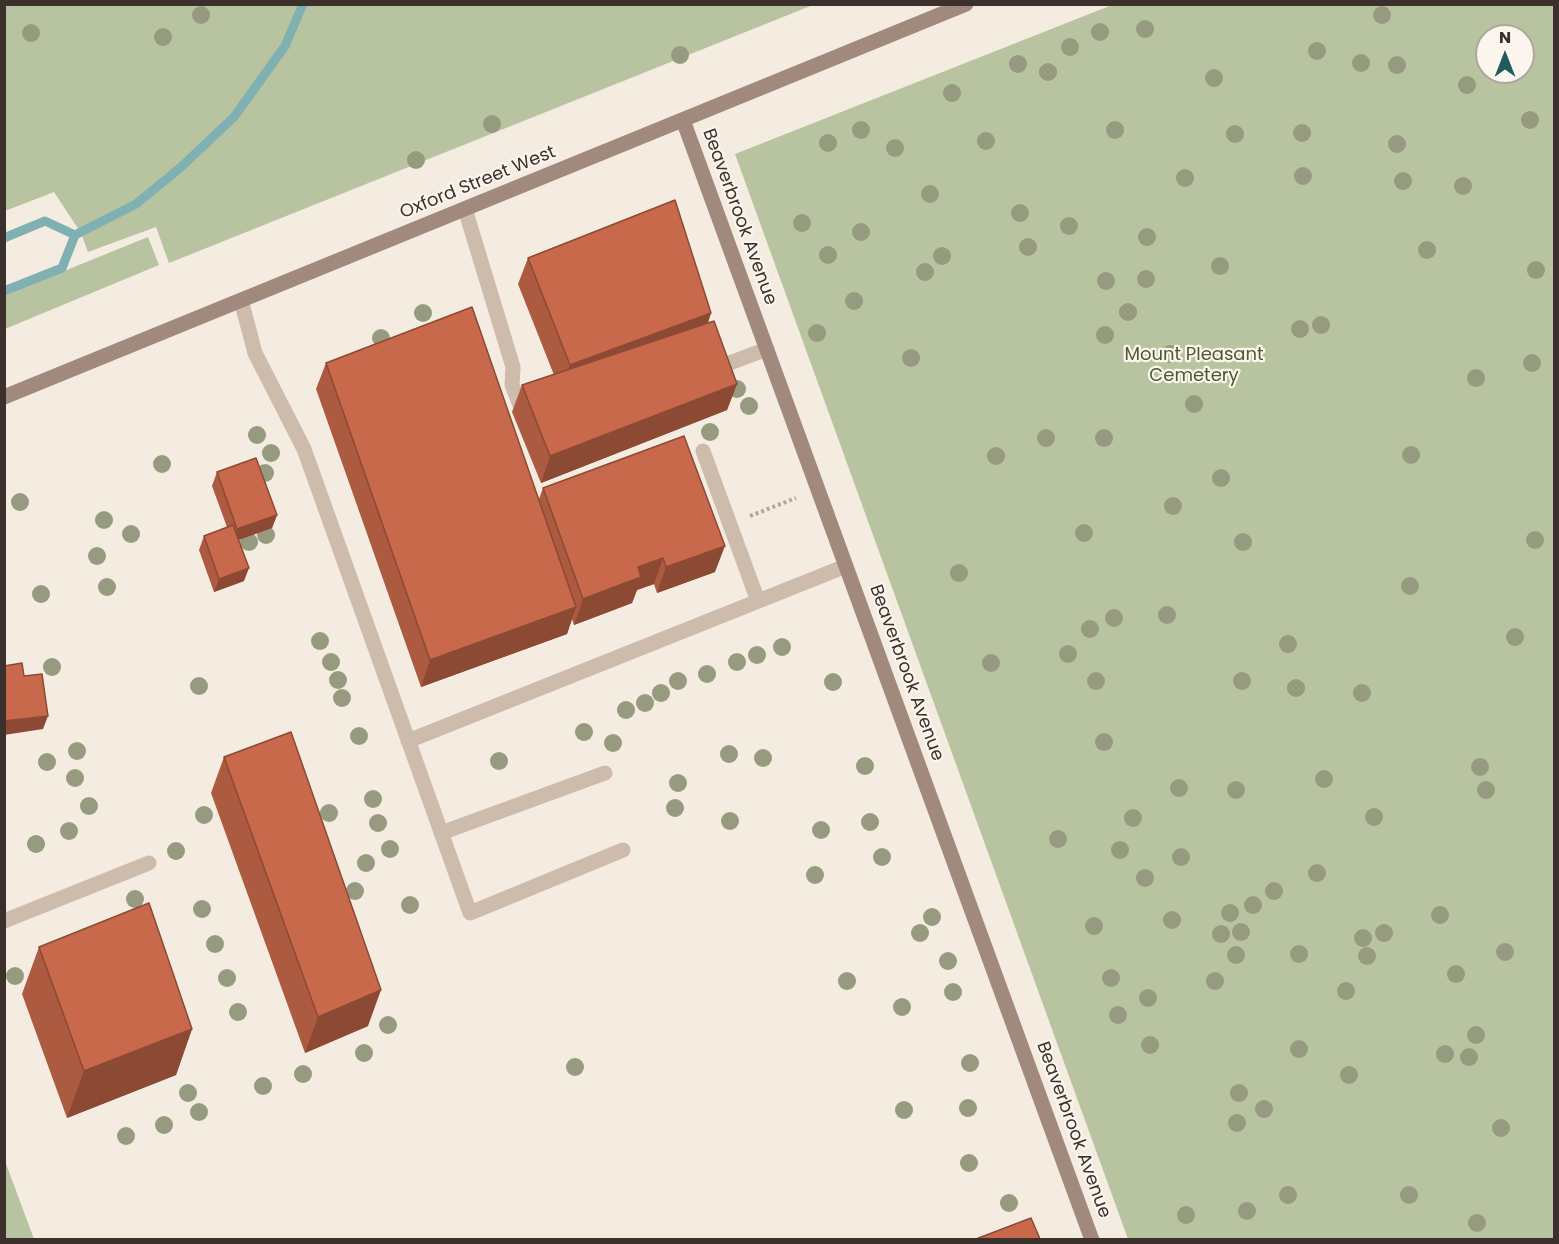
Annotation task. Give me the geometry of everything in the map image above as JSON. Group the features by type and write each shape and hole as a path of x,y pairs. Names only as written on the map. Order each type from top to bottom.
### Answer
{"street":[{"name":"Oxford Street West","path":"4,397 966,4"},
{"name":"Beaverbrook Avenue","path":"683,120 1092,1239"}],"lane":[{"path":"465,209 513,367 512,385 530,430"},
{"path":"241,300 255,353 304,449 470,913 623,850"},
{"path":"693,377 767,349"},
{"path":"703,451 758,601"},
{"path":"408,741 846,566"},
{"path":"441,833 606,773"},
{"path":"4,921 149,863"}],"path":[{"path":"730,524 802,496"}],"green space":[{"path":"4,5 813,5 169,263 156,227 88,252 81,233 54,192 5,211"},
{"name":"Mount Pleasant Cemetery","path":"1112,5 1554,5 1554,1239 1128,1239 735,154"},
{"path":"148,237 159,265 5,329 5,295"},
{"path":"5,1161 34,1239 5,1239"}],"building":[{"path":"675,200 711,313 570,365 528,258"},
{"path":"472,307 576,607 430,660 326,363"},
{"path":"714,321 737,384 550,456 522,385"},
{"path":"684,436 725,546 666,567 663,558 638,567 641,577 583,599 543,488"},
{"path":"256,458 277,515 237,529 217,472"},
{"path":"233,525 249,568 219,579 204,536"},
{"path":"22,663 24,676 42,674 48,716 4,721 4,666"},
{"path":"291,732 381,990 318,1017 224,757"},
{"path":"149,903 192,1029 84,1071 39,947"},
{"path":"1031,1218 1040,1239 976,1239"}],"waterway":[{"path":"4,238 45,221 75,235 136,204 180,168 234,117 285,46 303,4"},
{"path":"4,291 62,268 75,235"}]}
